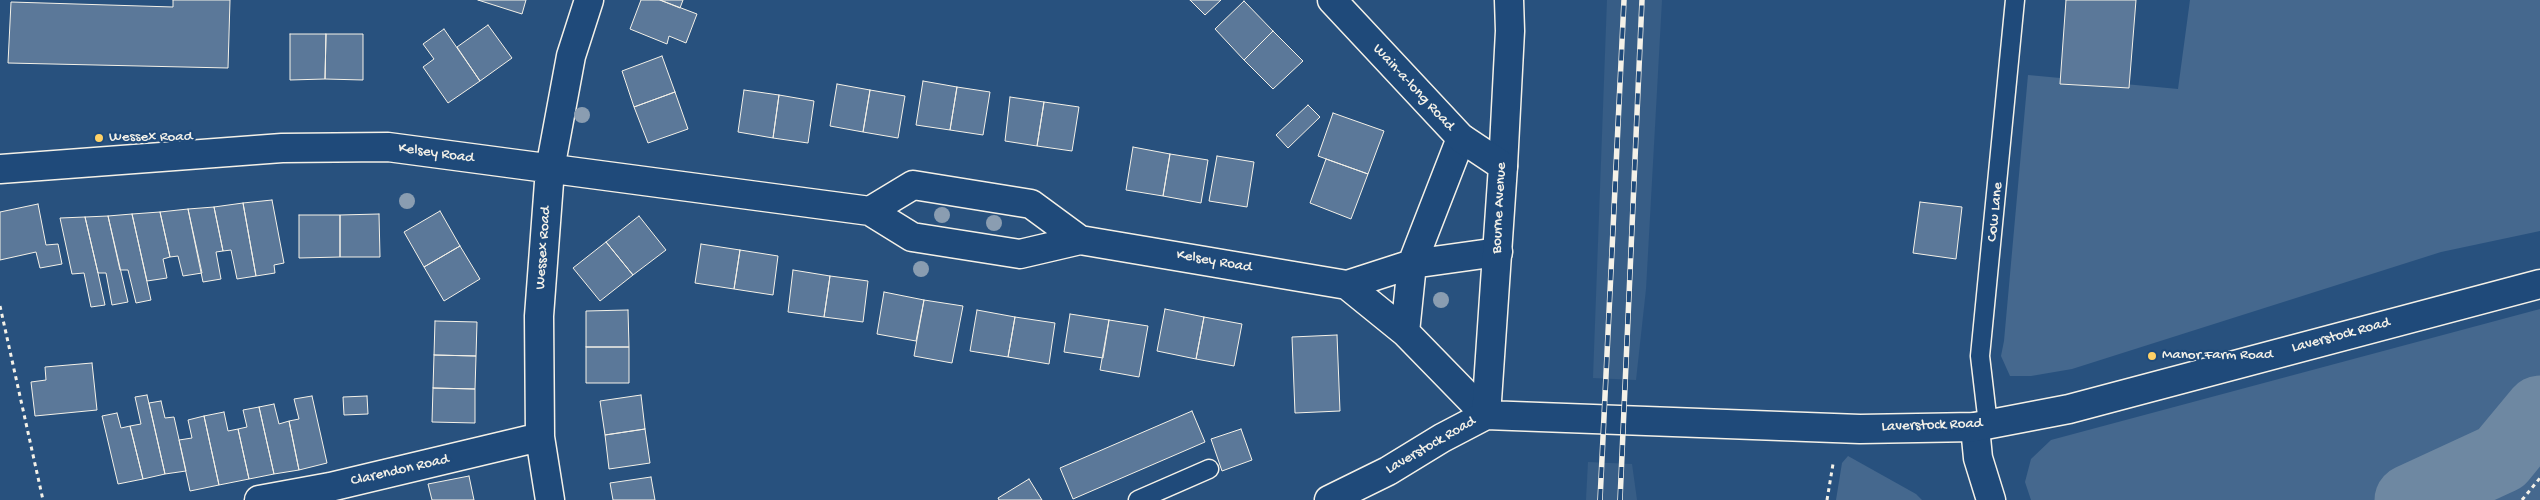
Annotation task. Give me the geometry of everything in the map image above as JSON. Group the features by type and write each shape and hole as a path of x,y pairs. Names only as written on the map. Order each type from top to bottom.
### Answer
{"street":[{"name":"Wessex Road","path":"550,500 540,437 539,316 550,169 571,56 589,0"},
{"name":"Wain-a-long Road","path":"1332,0 1461,138 1503,166"},
{"name":"Bourne Avenue","path":"1486,415 1503,166 1510,31 1509,0"},
{"path":"1405,332 1412,264 1461,138"},
{"name":"Kelsey Road","path":"0,169 282,148 378,147 870,211 912,237 1020,254 1080,240 1347,285 1412,264 1498,252"},
{"name":"Kelsey Road","path":"870,211 913,185 1031,204 1080,240"},
{"name":"Laverstock Road","path":"1329,500 1388,471 1442,438 1486,415 1860,429 1981,425 2069,409 2540,284"},
{"name":"Kelsey Road","path":"1347,285 1405,332 1486,415"},
{"path":"1981,425 1978,458 1991,500"},
{"name":"Clarendon Road","path":"259,500 330,487 540,437"}],"lane":[{"name":"Cow Lane","path":"1981,425 1980,356 2015,0"},
{"path":"1138,500 1209,469"}],"path":[{"path":"0,306 43,500"},
{"path":"2522,500 2540,478"}],"shaded area":[{"path":"1607,0 1662,0 1646,289 1636,380 1593,378"},
{"path":"2190,0 2540,0 2540,231 2441,252 2072,369 2031,376 2010,376 2001,356 2004,341 2028,75 2178,89"},
{"path":"2540,309 2540,500 2031,500 2025,482 2031,459 2051,440"},
{"path":"1848,456 1916,494 1922,500 1836,500 1842,463"},
{"path":"1588,462 1632,464 1637,500 1586,500"}],"building":[{"path":"173,0 230,0 228,68 8,63 11,2 173,7"},
{"path":"478,0 526,0 522,14"},
{"path":"641,0 660,0 697,14 686,43 669,36 667,44 630,29"},
{"path":"660,0 683,0 680,8"},
{"path":"1190,0 1221,0 1205,15"},
{"path":"2066,0 2136,0 2129,88 2060,84"},
{"path":"1244,1 1273,31 1244,60 1215,29"},
{"path":"488,25 512,58 480,81 457,47"},
{"path":"444,29 480,81 448,103 423,67 434,59 423,44"},
{"path":"1273,31 1303,61 1273,89 1244,60"},
{"path":"290,34 326,34 325,79 290,80"},
{"path":"326,34 363,34 363,80 325,79"},
{"path":"662,56 675,92 634,107 622,71"},
{"path":"923,81 957,87 950,130 916,125"},
{"path":"837,84 870,90 863,132 830,126"},
{"path":"957,87 990,92 983,135 950,130"},
{"path":"744,90 779,95 773,138 738,132"},
{"path":"870,90 905,96 898,138 863,132"},
{"path":"675,92 688,129 648,143 634,107"},
{"path":"779,95 814,101 808,143 773,138"},
{"path":"1010,97 1044,102 1037,146 1005,141"},
{"path":"1044,102 1079,107 1072,151 1037,146"},
{"path":"1308,105 1320,117 1288,148 1276,135"},
{"path":"1333,113 1384,131 1368,174 1318,156"},
{"path":"1133,147 1170,154 1163,196 1126,190"},
{"path":"1170,154 1208,160 1201,203 1163,196"},
{"path":"1217,156 1254,162 1247,207 1209,201"},
{"path":"1326,159 1368,174 1351,219 1310,203"},
{"path":"272,200 284,263 274,265 275,273 256,276 243,203"},
{"path":"1920,202 1962,207 1956,259 1913,253"},
{"path":"243,203 256,276 237,279 231,250 223,251 214,207"},
{"path":"38,204 46,245 58,244 62,264 40,268 36,252 0,260 0,212"},
{"path":"214,207 223,251 216,252 221,279 203,282 188,209"},
{"path":"188,209 202,273 183,276 178,256 170,257 160,212"},
{"path":"440,211 460,246 424,267 404,232"},
{"path":"160,212 170,257 163,259 167,278 147,281 132,214"},
{"path":"132,214 151,300 136,303 128,270 120,270 108,216"},
{"path":"379,214 380,257 340,257 340,215"},
{"path":"299,215 340,215 340,257 299,258"},
{"path":"108,216 128,302 112,305 106,273 98,273 85,217"},
{"path":"639,216 666,250 633,275 606,242"},
{"path":"85,217 105,305 91,307 84,273 72,274 60,218"},
{"path":"606,242 633,275 600,301 573,268"},
{"path":"701,244 740,250 734,289 695,283"},
{"path":"460,246 480,279 444,301 424,267"},
{"path":"740,250 778,256 773,295 734,289"},
{"path":"793,270 830,276 824,317 788,312"},
{"path":"830,276 868,281 863,322 824,317"},
{"path":"884,292 924,300 916,341 877,334"},
{"path":"924,300 963,306 952,363 914,356"},
{"path":"1165,309 1204,317 1196,359 1157,351"},
{"path":"628,310 629,347 586,347 586,311"},
{"path":"977,310 1015,317 1008,357 970,351"},
{"path":"1070,314 1109,320 1103,358 1064,352"},
{"path":"1015,317 1055,323 1049,364 1008,357"},
{"path":"1204,317 1242,324 1234,366 1196,359"},
{"path":"1109,320 1148,326 1139,377 1100,370"},
{"path":"435,321 477,322 476,356 434,355"},
{"path":"1337,335 1340,411 1295,413 1292,337"},
{"path":"586,347 629,347 629,383 586,383"},
{"path":"434,355 476,356 475,389 433,388"},
{"path":"92,363 97,410 35,416 31,382 46,380 45,367"},
{"path":"433,388 475,389 475,423 432,422"},
{"path":"147,395 165,474 143,479 130,426 141,424 135,397"},
{"path":"641,395 645,429 605,435 600,401"},
{"path":"312,396 327,463 299,470 289,421 299,419 294,399"},
{"path":"367,396 368,414 344,415 343,397"},
{"path":"161,401 165,418 174,417 186,471 165,474 149,403"},
{"path":"274,404 279,424 289,421 299,470 274,474 259,407"},
{"path":"259,407 274,474 249,479 238,429 247,427 243,410"},
{"path":"1192,411 1205,442 1073,499 1060,468"},
{"path":"224,412 228,431 238,429 249,479 219,485 204,416"},
{"path":"117,413 121,428 130,426 143,479 118,484 102,416"},
{"path":"204,416 219,485 190,491 179,440 192,438 188,420"},
{"path":"645,429 650,463 609,469 605,435"},
{"path":"1241,429 1252,460 1222,471 1211,439"},
{"path":"469,476 474,500 432,500 428,484"},
{"path":"651,477 655,500 613,500 610,483"},
{"path":"1029,479 1042,500 999,500 998,498"}],"waterway":[{"path":"2410,500 2501,458 2540,411"}],"railway":[{"path":"1600,500 1624,0"},
{"path":"1620,500 1642,0"}],"place":[{"name":"Wessex Road","path":"99,138"},
{"name":"Manor Farm Road","path":"2152,356"}]}
